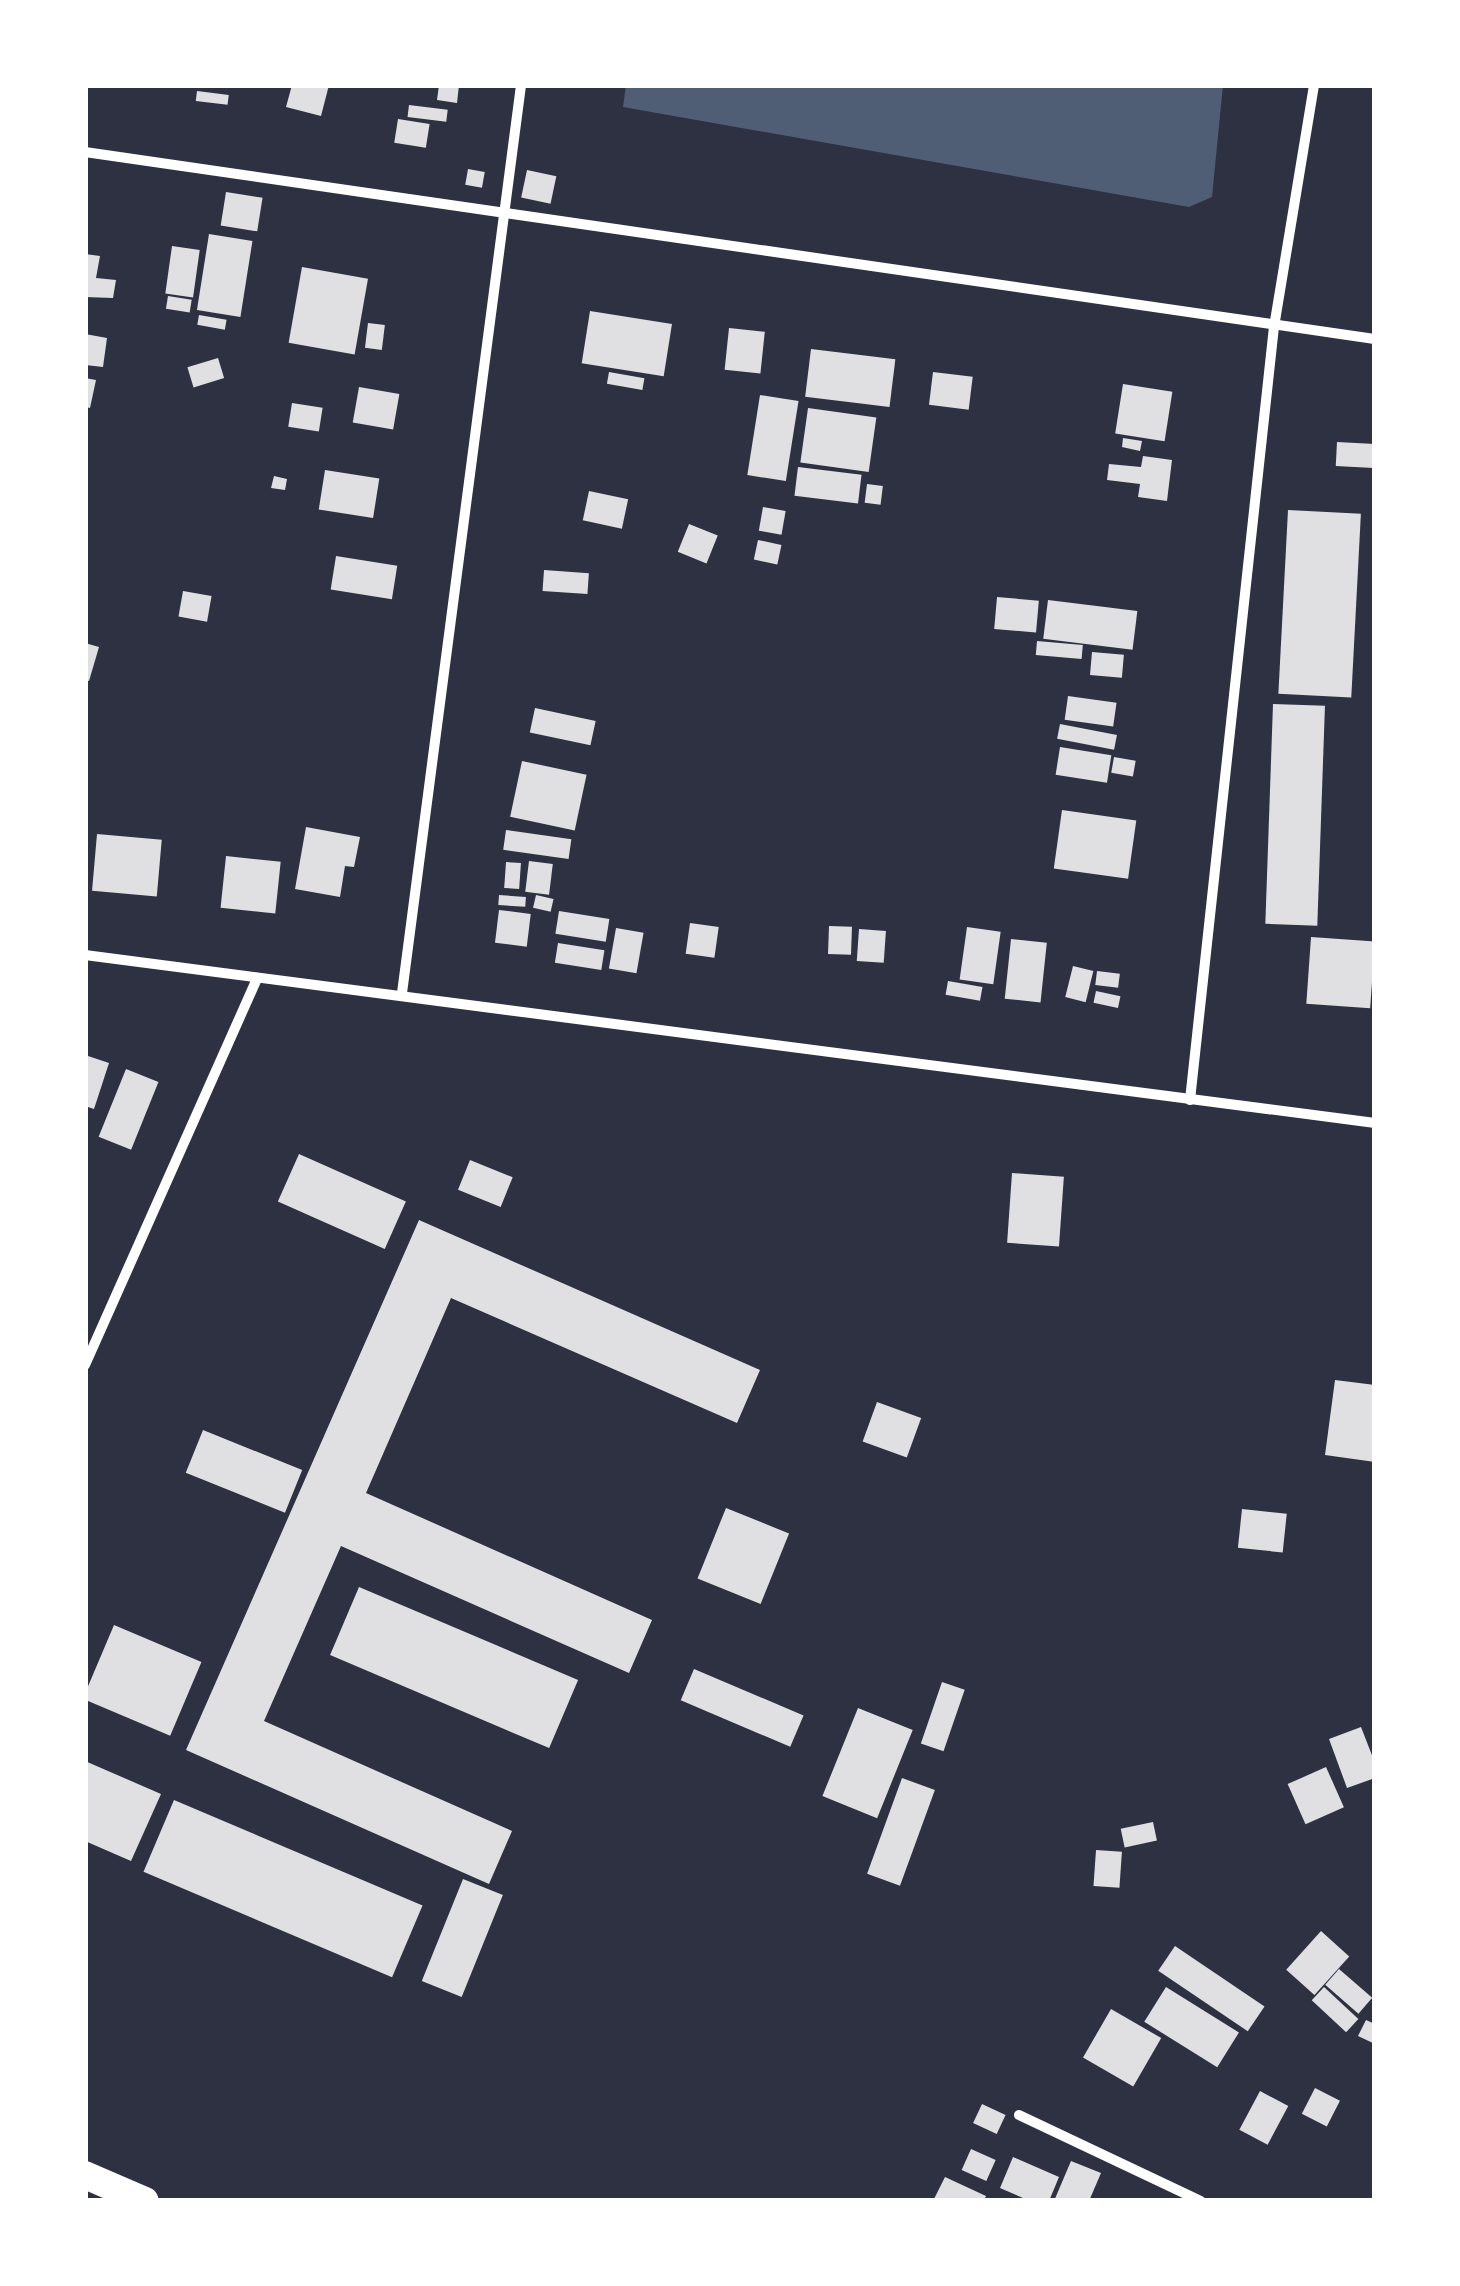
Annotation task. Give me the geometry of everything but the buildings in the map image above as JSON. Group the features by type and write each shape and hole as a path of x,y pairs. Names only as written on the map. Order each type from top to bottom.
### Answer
{"highway":[{"path":"85,2175 145,2201"}],"street":[{"path":"402,992 521,85"},
{"path":"1190,1100 1274,327 1314,85"},
{"path":"85,152 1375,339"},
{"path":"85,954 258,978 402,992 1375,1122"},
{"path":"85,1365 258,978"},
{"path":"1019,2114 1201,2201"}],"water":[{"path":"626,85 1223,85 1212,197 1189,207 623,107"}]}
